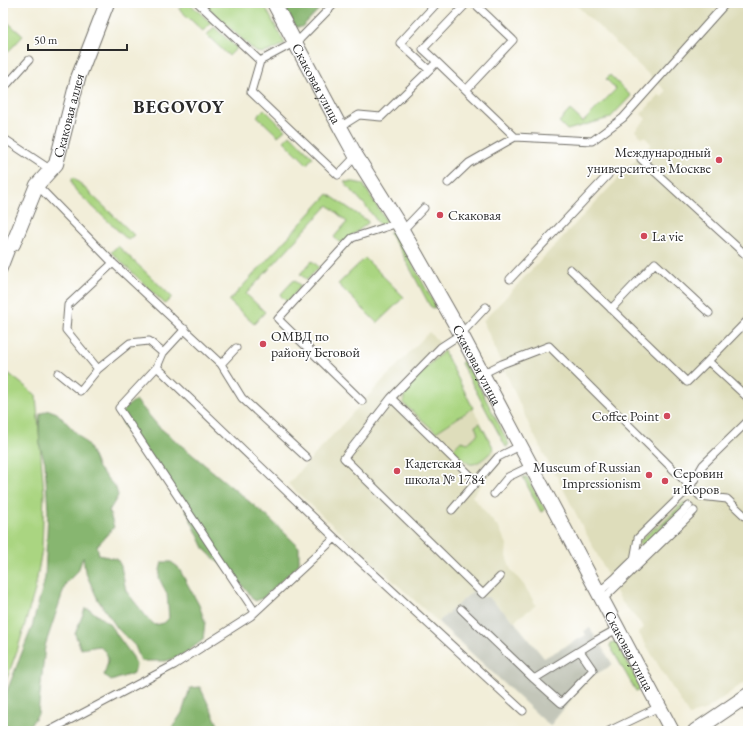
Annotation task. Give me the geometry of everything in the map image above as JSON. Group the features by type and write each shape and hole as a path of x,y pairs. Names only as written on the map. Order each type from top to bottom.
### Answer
{"street":[{"name":"Скаковая аллея","path":"8,247 37,185 56,164 78,78 107,3"},
{"name":"Скаковая улица","path":"274,3 356,156 400,227 461,334 672,731"},
{"path":"695,731 746,701"}],"lane":[{"path":"198,3 260,61"},
{"path":"335,3 296,43 260,61 251,92 338,175 356,156"},
{"path":"429,70 400,43 437,3"},
{"path":"467,3 423,49 515,137"},
{"path":"466,90 513,40 474,3"},
{"path":"448,183 469,163 515,137 592,141 623,118 726,3"},
{"path":"3,89 29,60"},
{"path":"340,127 359,115 381,117 437,62"},
{"path":"3,75 10,81"},
{"path":"3,138 51,170"},
{"path":"642,159 748,257"},
{"path":"510,279 608,175"},
{"path":"37,185 113,263 221,364 242,398 307,458"},
{"path":"362,401 278,319 352,238 400,227 424,208"},
{"path":"3,270 8,247"},
{"path":"98,369 66,330 68,305 113,263"},
{"path":"611,309 655,263 709,314"},
{"path":"570,269 687,382 748,320"},
{"path":"486,307 461,334 441,347 391,398 344,458 483,594 500,577"},
{"path":"185,329 163,353 157,367 119,408 255,612"},
{"path":"58,373 80,391 98,369 130,343 149,341 163,353"},
{"path":"482,374 502,364 549,346 700,496 727,499 748,520"},
{"path":"221,364 236,348"},
{"path":"708,360 748,398"},
{"path":"157,367 334,538 523,711"},
{"path":"391,398 477,482"},
{"path":"629,574 634,560 638,538 690,486 703,465 748,421"},
{"path":"452,510 498,457 520,446"},
{"path":"494,494 508,477 530,466"},
{"path":"691,509 629,574 600,597 634,560 691,509"},
{"path":"49,731 174,665 251,616 334,538"},
{"path":"461,609 561,703 593,670 580,651"},
{"path":"534,679 617,629"},
{"path":"609,731 659,707"}],"shaded area":[{"path":"574,3 748,3 748,680 704,711 689,715 638,632 644,627 621,601 556,475 555,476 529,425 483,321 651,144 644,136 642,138 635,131 646,119 641,114 659,95 662,97 666,91"},
{"name":"Кадетская школа № 1784","path":"429,332 438,341 501,462 472,496 500,530 507,544 506,556 511,570 524,585 536,605 514,621 488,597 482,597 474,590 438,622 288,484"},
{"path":"474,590 482,597 488,597 514,621 544,658 586,635 584,631 590,628 613,665 588,678 550,726 438,622"}],"green space":[{"path":"185,3 189,3 211,23 203,31 179,9"},
{"path":"203,3 263,3 285,44 267,52 256,52"},
{"path":"282,3 325,3 302,27 296,27"},
{"path":"3,18 23,36 3,57"},
{"path":"214,27 237,48 229,56 207,35"},
{"path":"610,75 631,96 610,118 567,130 559,122 570,110 583,122 616,89 606,79"},
{"path":"264,109 285,130 278,136 257,116"},
{"path":"290,135 313,157 307,164 284,141"},
{"path":"73,177 134,235 128,240 77,192 72,183"},
{"path":"344,182 363,184 385,219 385,223 380,225 365,205"},
{"path":"328,194 369,222 344,242 339,242 334,237 347,222 328,205 246,294 265,312 254,324 229,301"},
{"path":"394,230 436,307 433,308 430,306 401,251 389,233"},
{"path":"118,246 172,297 165,304 111,252"},
{"path":"365,258 404,297 377,323 338,284"},
{"path":"312,261 319,267 307,280 300,274"},
{"path":"294,280 301,286 287,302 280,295"},
{"path":"444,351 473,408 436,432 404,404 404,389"},
{"path":"466,361 509,444 507,447 461,363"},
{"path":"3,369 36,395 44,493 42,549 35,590 18,648 3,689"},
{"path":"136,400 159,427 269,518 299,547 299,564 263,598 255,601 237,579 205,550 185,508 162,468 126,430 122,420 123,412"},
{"path":"49,410 57,413 88,445 98,468 116,488 118,496 109,511 114,527 97,546 99,555 117,559 121,566 126,591 149,620 155,625 164,623 169,618 167,594 159,578 162,562 171,562 178,567 199,605 205,622 203,640 184,654 166,661 141,661 135,646 118,629 98,600 85,571 83,557 78,571 66,583 45,646 38,714 28,728 12,728 3,724 3,701 32,627 45,578 48,511 45,462 40,447 39,431 40,414"},
{"path":"480,423 494,449 476,463 470,464 453,449 461,441 468,443 478,434 475,426"},
{"path":"523,477 527,477 545,510 541,512"},
{"path":"684,502 686,504 643,546 639,542 654,528 658,528"},
{"path":"85,609 89,609 109,624 133,657 136,665 134,673 111,681 104,675 108,659 106,653 99,646 81,649 75,634"},
{"path":"616,641 641,688 638,691 636,691 610,646 611,643"},
{"path":"200,687 221,731 170,731 182,713 190,688"}],"place":[{"name":"Международный университет в Москве","path":"719,160"},
{"name":"Скаковая","path":"440,215"},
{"name":"La vie","path":"644,236"},
{"name":"ОМВД по району Беговой","path":"263,344"},
{"name":"Coffee Point","path":"667,416"},
{"name":"Кадетская школа № 1784","path":"397,471"},
{"name":"Museum of Russian Impressionism","path":"649,475"},
{"name":"Серовин и Коров","path":"665,481"}],"district":[{"name":"BEGOVOY","path":"179,106"}]}
